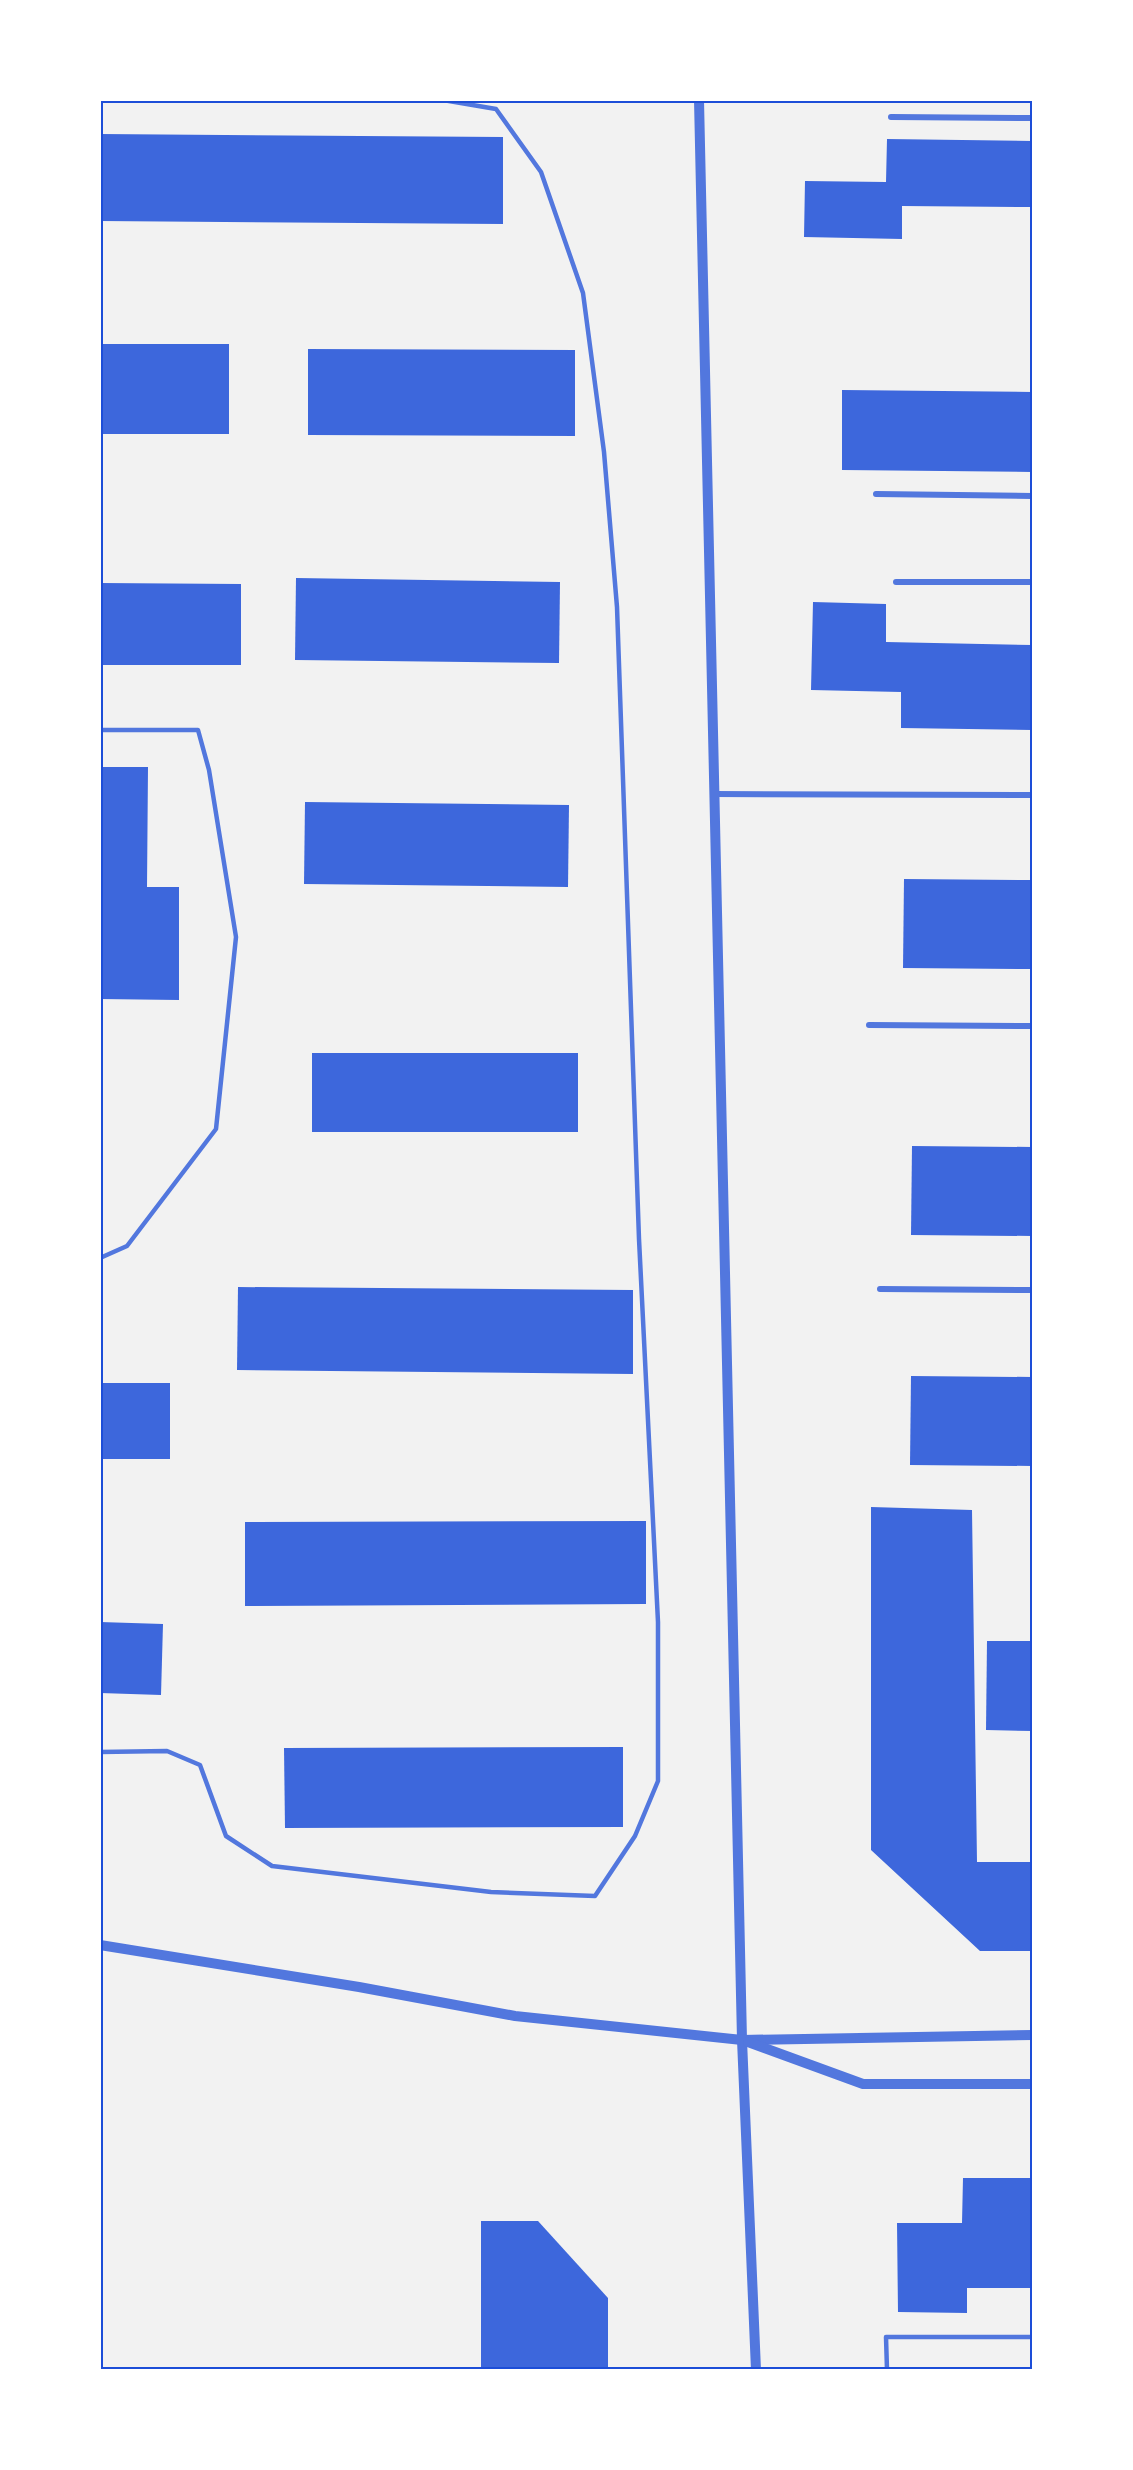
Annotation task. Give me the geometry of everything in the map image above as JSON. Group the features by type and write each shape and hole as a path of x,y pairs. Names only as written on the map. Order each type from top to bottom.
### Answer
{"street":[{"path":"699,100 742,2040 756,2370"},
{"path":"891,117 1032,118"},
{"path":"876,494 1032,496"},
{"path":"896,582 1032,582"},
{"path":"714,794 1032,795"},
{"path":"869,1025 1032,1026"},
{"path":"880,1289 1032,1290"},
{"path":"100,1945 359,1987 514,2016 742,2040 1032,2035"},
{"path":"742,2040 863,2084 1032,2084"}],"lane":[{"path":"100,1752 167,1751 200,1766 226,1836 272,1866 491,1892 595,1896 635,1836 658,1781 658,1622 637,1169 617,608 604,452 583,293 541,172 496,109 443,100"},
{"path":"100,730 198,730 209,770 236,937 216,1130 127,1246 100,1258"},
{"path":"887,2370 886,2337 1032,2337"}],"building":[{"path":"100,134 503,137 503,224 100,221"},
{"path":"887,139 1032,141 1032,207 902,206 902,239 804,237 805,181 886,182"},
{"path":"100,344 229,344 229,434 100,434"},
{"path":"308,349 575,350 575,436 308,435"},
{"path":"842,390 1032,392 1032,472 842,470"},
{"path":"296,578 560,582 559,663 295,660"},
{"path":"100,583 241,584 241,665 100,665"},
{"path":"813,602 886,604 886,642 1032,645 1032,730 901,728 901,692 811,690"},
{"path":"100,767 148,767 147,887 179,887 179,1000 100,999"},
{"path":"305,802 569,805 568,887 304,884"},
{"path":"904,879 1032,880 1032,969 903,968"},
{"path":"312,1053 578,1053 578,1132 312,1132"},
{"path":"912,1146 1032,1147 1032,1236 911,1235"},
{"path":"238,1287 633,1290 633,1374 237,1370"},
{"path":"911,1376 1032,1377 1032,1466 910,1465"},
{"path":"100,1383 170,1383 170,1459 100,1459"},
{"path":"871,1507 972,1510 977,1862 1032,1862 1032,1951 980,1951 871,1850"},
{"path":"646,1521 646,1604 245,1606 245,1522"},
{"path":"100,1622 163,1624 161,1695 100,1693"},
{"path":"987,1641 1032,1641 1032,1731 986,1730"},
{"path":"623,1747 623,1827 285,1828 284,1748"},
{"path":"963,2178 1032,2178 1032,2288 967,2288 967,2313 898,2312 897,2223 962,2223"},
{"path":"481,2221 538,2221 608,2298 608,2370 481,2370"}]}
